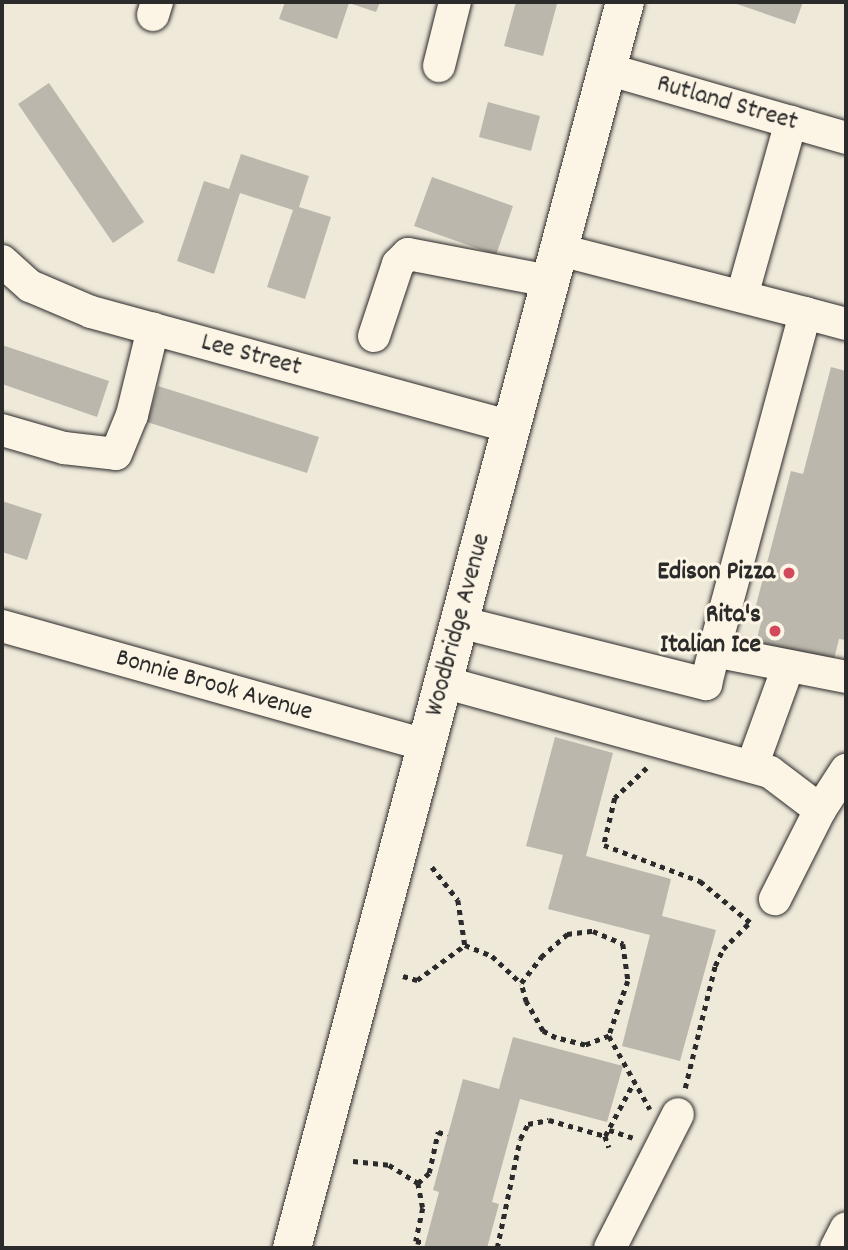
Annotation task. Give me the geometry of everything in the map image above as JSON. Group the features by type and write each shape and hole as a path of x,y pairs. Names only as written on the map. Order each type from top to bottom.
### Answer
{"main road":[{"name":"Woodbridge Avenue","path":"292,1248 625,2"}],"street":[{"path":"439,66 455,2"},
{"name":"Rutland Street","path":"607,69 846,138"},
{"path":"742,296 791,122"},
{"path":"374,336 398,264 408,254 555,265 742,296 846,324"},
{"name":"Lee Street","path":"2,262 30,286 91,312 511,427"},
{"path":"459,622 706,684 805,313"},
{"path":"2,430 64,448 116,454 132,415 153,329"},
{"name":"Bonnie Brook Avenue","path":"2,626 426,745"},
{"path":"715,651 846,677"},
{"path":"752,766 788,667"},
{"path":"443,681 752,766 769,772 820,810"},
{"path":"759,913 846,770"},
{"path":"610,1248 666,1113"},
{"path":"836,1248 846,1228"}],"path":[{"path":"521,983 567,934 593,931 615,939 626,953 628,981 609,1036 634,1082 666,1113 715,966 723,949 759,913 700,881 604,845 615,798 654,763"},
{"path":"432,867 458,900 465,945"},
{"path":"403,976 417,980 465,945"},
{"path":"465,945 492,957 521,983 533,1019 543,1031 585,1045 609,1036"},
{"path":"605,1136 634,1082"},
{"path":"497,1248 520,1139 528,1124 549,1120 605,1136"},
{"path":"609,1130 632,1139 637,1130"},
{"path":"418,1183 429,1173 438,1132 448,1135"},
{"path":"605,1136 609,1147"},
{"path":"353,1161 389,1165 418,1183 423,1208 416,1241 425,1243"}],"building":[{"path":"285,2 380,2 376,12 349,3 337,39 279,19"},
{"path":"516,2 557,4 543,56 504,46"},
{"path":"731,2 803,2 795,24"},
{"path":"49,83 144,222 113,243 18,104"},
{"path":"488,102 540,116 531,151 479,137"},
{"path":"241,154 309,176 299,207 331,217 305,299 267,287 293,210 240,193 214,274 177,261 204,181 229,189"},
{"path":"432,177 513,206 496,255 414,226"},
{"path":"2,345 109,381 97,417 2,384"},
{"path":"831,367 846,371 846,640 839,639 833,663 756,642 763,615 754,613 791,471 803,474"},
{"path":"158,386 319,437 307,473 147,422"},
{"path":"2,501 42,514 27,560 2,552"},
{"path":"555,737 613,753 586,856 671,879 662,916 716,930 680,1061 622,1046 650,935 548,909 563,855 526,846"},
{"path":"513,1037 623,1066 607,1122 520,1099 492,1202 499,1204 487,1248 424,1248 439,1192 433,1190 463,1079 499,1089"}],"place":[{"name":"Edison Pizza","path":"789,573"},
{"name":"Rita's Italian Ice","path":"775,631"}]}
